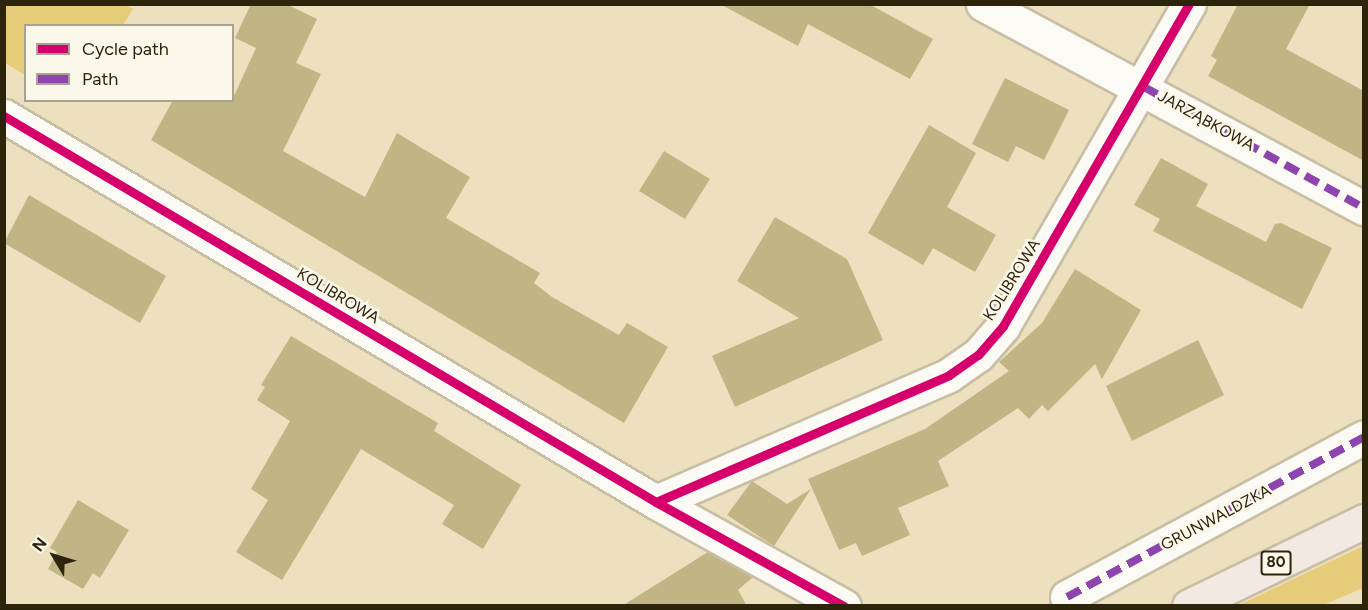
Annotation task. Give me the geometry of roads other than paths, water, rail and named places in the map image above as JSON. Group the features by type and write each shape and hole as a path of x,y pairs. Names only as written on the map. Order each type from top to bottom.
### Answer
{"main road":[{"name":"80","path":"1190,606 1364,521"}],"street":[{"name":"JARZĄBKOWA","path":"983,4 1144,87 1364,208"},
{"name":"KOLIBROWA","path":"656,502 949,375 978,355 1003,326 1144,87 1189,4"},
{"name":"KOLIBROWA","path":"4,116 656,502 844,606"},
{"name":"GRUNWALDZKA","path":"1066,597 1364,437"}]}
